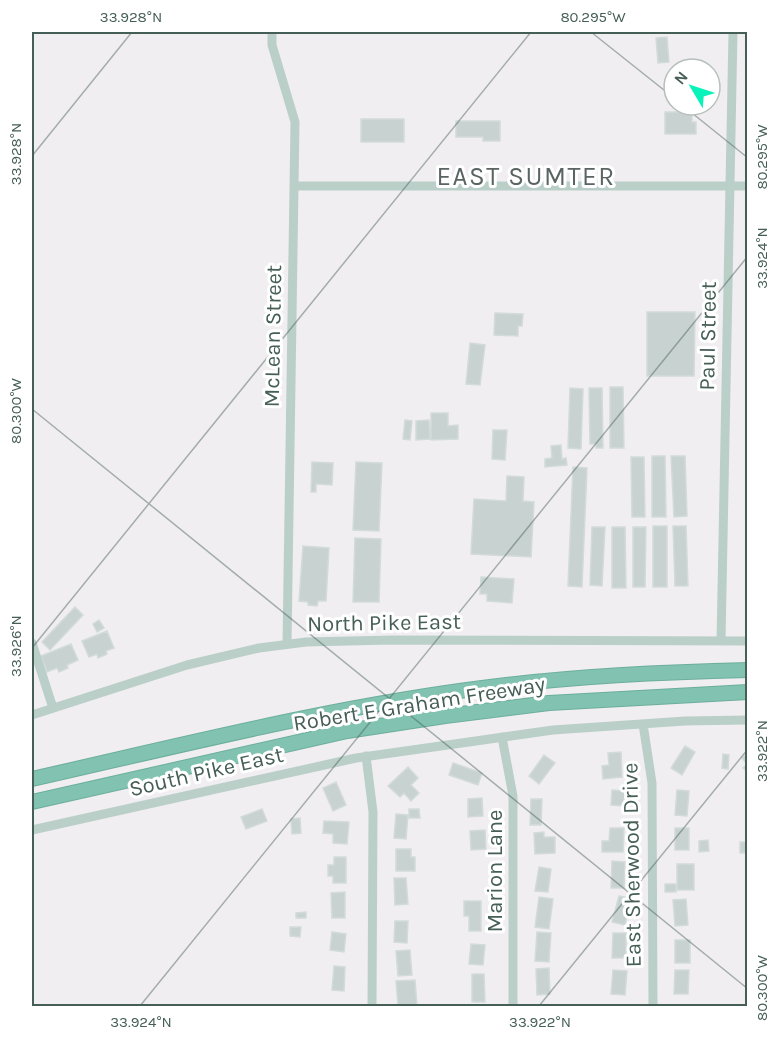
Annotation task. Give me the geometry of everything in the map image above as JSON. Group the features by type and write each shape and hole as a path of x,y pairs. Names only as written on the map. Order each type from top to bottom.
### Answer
{"highway":[{"name":"Robert E Graham Freeway","path":"32,779 275,724 490,687 654,673 747,670"},
{"name":"Robert E Graham Freeway","path":"32,802 347,731 549,703 747,692"}],"street":[{"name":"McLean Street","path":"272,32 272,45 295,122 287,644"},
{"name":"Paul Street","path":"720,641 733,32"},
{"path":"294,186 747,186"},
{"name":"North Pike East","path":"32,715 186,665 258,648 287,644 392,640 747,641"},
{"path":"32,643 53,708"},
{"name":"South Pike East","path":"32,830 366,756 553,730 747,720"},
{"name":"East Sherwood Drive","path":"643,724 652,783 653,1006"},
{"name":"Marion Lane","path":"502,737 513,796 513,1006"},
{"path":"366,756 373,812 372,1006"}],"building":[{"path":"667,37 669,57 662,57 662,63 658,63 656,38"},
{"path":"665,117 692,117 692,122 696,122 696,134 665,134"},
{"path":"361,119 404,119 404,142 361,142"},
{"path":"456,121 500,121 500,141 483,141 483,137 456,137"},
{"path":"647,312 695,312 694,376 647,376"},
{"path":"495,313 523,314 522,326 518,326 518,336 494,335"},
{"path":"470,343 485,345 480,385 466,384"},
{"path":"610,387 623,387 624,448 610,448"},
{"path":"570,388 583,389 581,449 568,448"},
{"path":"589,388 602,388 603,448 596,448 596,444 590,444"},
{"path":"431,413 448,413 448,426 458,425 458,439 431,440"},
{"path":"405,420 412,421 410,440 403,439"},
{"path":"429,420 430,439 416,440 416,421"},
{"path":"493,430 507,430 505,460 492,459"},
{"path":"561,445 562,459 566,458 567,465 545,467 545,459 552,458 551,446"},
{"path":"652,456 665,456 666,517 652,517"},
{"path":"671,456 685,456 687,516 674,517"},
{"path":"631,457 644,457 645,517 632,517"},
{"path":"312,462 333,463 332,485 316,484 316,492 311,492"},
{"path":"356,462 382,463 379,531 353,530"},
{"path":"573,467 587,468 582,587 568,586"},
{"path":"507,476 524,477 523,501 534,502 531,557 471,554 474,499 506,501"},
{"path":"653,526 667,526 667,587 653,587"},
{"path":"673,526 686,526 688,586 675,586"},
{"path":"592,527 605,527 602,586 590,585"},
{"path":"612,527 625,527 626,588 612,588"},
{"path":"633,527 646,527 645,587 633,587"},
{"path":"355,538 381,539 379,602 353,602"},
{"path":"303,546 329,548 326,601 318,601 317,606 299,601"},
{"path":"481,577 514,579 512,603 487,601 487,594 480,594"},
{"path":"75,607 83,615 50,650 42,642"},
{"path":"99,620 104,628 97,632 93,624"},
{"path":"107,631 114,648 98,658 97,654 89,657 82,641"},
{"path":"71,644 78,660 59,672 57,668 47,672 41,656"},
{"path":"685,746 695,752 682,775 671,768"},
{"path":"621,752 622,777 603,779 602,766 609,765 608,753"},
{"path":"748,753 748,772 743,768 747,764 742,758"},
{"path":"723,754 729,755 728,769 722,768"},
{"path":"544,755 555,763 539,784 529,776"},
{"path":"453,763 482,773 478,785 449,775"},
{"path":"408,767 418,778 411,785 419,793 411,801 404,793 400,797 388,786"},
{"path":"336,782 346,805 333,811 323,788"},
{"path":"612,790 625,791 624,806 611,805"},
{"path":"677,790 689,791 687,816 675,815"},
{"path":"482,798 483,816 468,817 468,799"},
{"path":"531,799 542,799 541,825 530,825"},
{"path":"262,809 267,821 246,829 241,817"},
{"path":"409,809 419,809 420,818 409,818"},
{"path":"396,814 408,815 406,839 394,838"},
{"path":"300,818 301,833 292,834 291,819"},
{"path":"324,821 349,822 347,844 333,843 333,834 323,833"},
{"path":"610,828 624,828 623,852 602,852 602,841 609,841"},
{"path":"675,828 689,828 689,850 675,850"},
{"path":"485,830 486,849 471,850 470,831"},
{"path":"544,832 544,837 555,837 555,853 535,854 534,833"},
{"path":"708,840 709,851 699,852 699,841"},
{"path":"740,842 748,842 748,853 740,853"},
{"path":"396,849 411,849 411,857 415,857 415,871 396,871"},
{"path":"334,857 346,857 346,883 333,883 333,876 328,876 328,865 334,865"},
{"path":"612,861 625,862 624,888 611,888"},
{"path":"677,864 694,864 694,890 677,890"},
{"path":"539,867 551,869 548,892 535,891"},
{"path":"394,878 406,878 408,904 395,905"},
{"path":"665,884 676,884 676,892 665,892"},
{"path":"345,892 345,918 332,918 331,893"},
{"path":"619,896 631,898 625,925 612,922"},
{"path":"539,897 553,899 549,929 535,927"},
{"path":"686,899 688,925 675,926 673,900"},
{"path":"464,901 481,901 481,931 469,931 469,916 464,916"},
{"path":"306,912 306,918 296,918 296,913"},
{"path":"395,921 408,921 407,943 394,942"},
{"path":"290,927 301,927 300,937 290,936"},
{"path":"332,932 346,934 344,952 330,950"},
{"path":"537,932 551,933 549,962 535,961"},
{"path":"613,933 626,933 626,958 612,958"},
{"path":"675,940 690,940 690,963 675,963"},
{"path":"471,944 485,945 483,965 469,964"},
{"path":"410,950 412,975 398,976 396,951"},
{"path":"334,966 345,967 344,991 332,990"},
{"path":"549,968 550,994 537,995 536,969"},
{"path":"613,970 627,971 625,995 611,994"},
{"path":"675,970 689,970 688,994 674,994"},
{"path":"472,974 484,974 485,1002 472,1002"},
{"path":"415,980 417,1006 398,1006 396,981"}],"district":[{"name":"EAST SUMTER","path":"526,176"}]}
